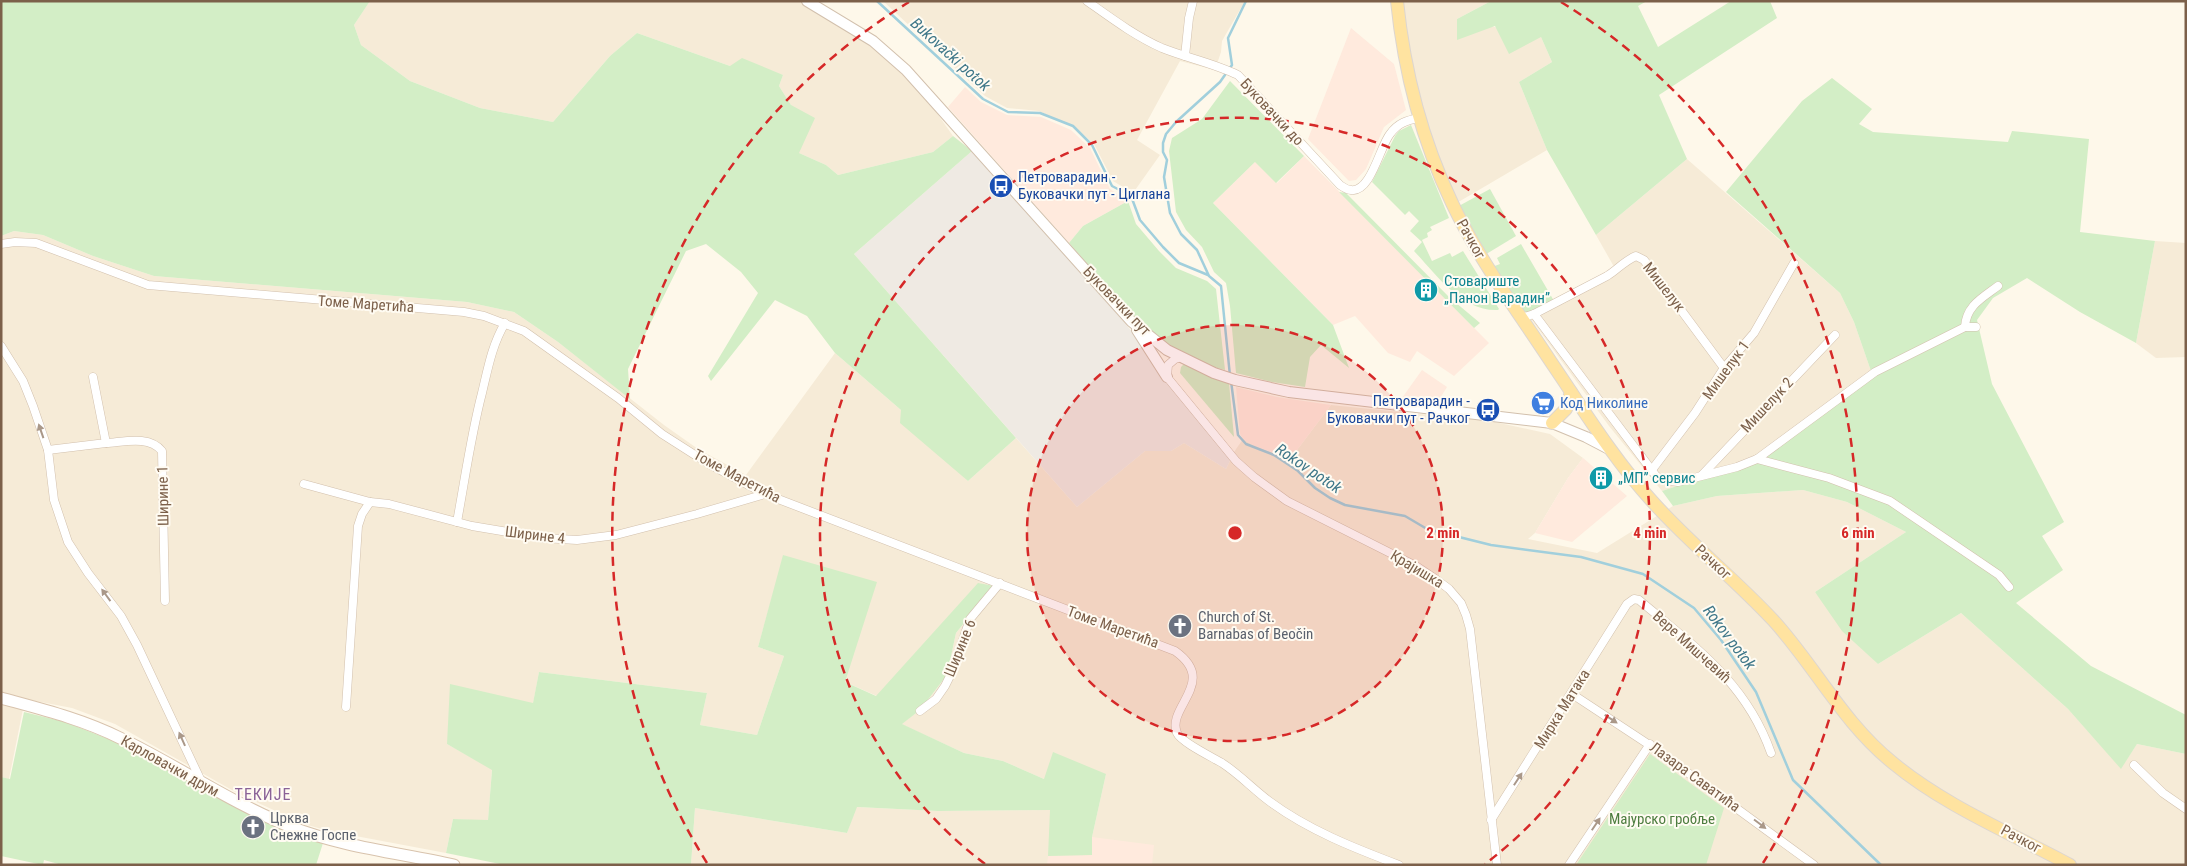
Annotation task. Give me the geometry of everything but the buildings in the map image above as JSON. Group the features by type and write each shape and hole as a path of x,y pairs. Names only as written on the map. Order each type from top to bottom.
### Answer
{"main road":[{"name":"Рачког","path":"1396,1 1404,55 1420,118 1437,168 1452,203 1485,262 1528,316 1571,392 1611,450 1660,511 1775,622 1847,717 1876,748 1904,772 1932,791 2070,865"},
{"path":"1552,423 1566,409 1571,392"},
{"name":"Карловачки друм","path":"1,698 88,724 120,738 245,806 312,834 338,842 454,865"}],"street":[{"name":"Буковачки пут","path":"806,1 873,41 906,70 1131,321 1155,341 1182,358 1231,378 1289,392 1552,423 1586,436 1611,450"},
{"name":"Буковачки до","path":"1087,1 1138,35 1160,47 1224,68 1238,75 1340,185 1351,190 1357,189 1366,180 1388,136 1394,129 1402,122 1420,118"},
{"path":"1184,56 1193,1"},
{"name":"Томе Маретића","path":"1,244 16,242 36,243 148,285 464,312 505,323 536,339 618,398 662,434 709,464 765,494 1165,646 1180,655 1189,665 1192,677 1191,688 1178,718 1178,734 1223,764 1269,801 1303,823 1399,865"},
{"name":"Мишелук","path":"1528,316 1607,276 1618,269 1624,261 1636,256 1644,260 1724,368"},
{"name":"Мишелук 1","path":"1651,471 1695,413 1724,368 1754,333 1794,264"},
{"path":"1965,327 1965,316 1970,308 1998,286"},
{"path":"1528,316 1651,471 1656,476 1670,482 1688,480 1737,467 1757,459 1875,372 1965,327 1976,327"},
{"path":"1131,321 1167,376"},
{"path":"457,522 476,416 496,340 505,323"},
{"name":"Мишелук 2","path":"1701,476 1835,335"},
{"path":"1,346 23,382 48,450 54,500 68,542 88,573 121,616 137,645 202,783"},
{"path":"1167,376 1168,366 1175,359 1182,358"},
{"name":"Крајишка","path":"1167,376 1236,461 1261,483 1287,500 1416,566 1456,596 1466,614 1470,629 1497,865"},
{"path":"48,450 106,443 93,377"},
{"name":"Ширине 1","path":"106,443 147,441 156,444 162,451 165,601"},
{"path":"1757,459 1829,478 1890,501 1999,575 2009,586"},
{"name":"Ширине 4","path":"304,484 370,502 389,504 457,522 535,537 589,540 688,516 765,494"},
{"path":"346,707 358,526 362,514 370,502"},
{"name":"Ширине 6","path":"920,712 936,698 945,686 952,672 970,619 1000,583"},
{"name":"Мирка Матака","path":"1491,820 1572,694 1626,604 1634,599"},
{"name":"Вере Мишчевић","path":"1634,599 1639,600 1715,664 1734,686 1753,714 1763,730 1771,753"},
{"name":"Лазара Саватића","path":"1572,694 1650,744 1814,865"},
{"path":"1569,865 1650,744"},
{"path":"2134,765 2163,793 2186,809"}],"shaded area":[{"path":"370,1 799,1 829,16 888,58 932,106 953,136 933,152 838,175 826,165 799,153 791,105 779,86 783,75 730,66 637,33 610,56 553,122 480,108 410,81 361,45 354,25"},
{"path":"883,1 1245,1 1222,41 1221,52 1215,70 1180,61 1137,140 1160,155 1133,193 1113,181 1094,144 1077,129 1039,111 1007,108 985,96"},
{"path":"1399,1 1491,1 1457,19 1541,37 1552,62 1519,82 1547,150 1455,204 1433,160"},
{"path":"1351,28 1394,64 1406,110 1384,127 1366,169 1356,180 1349,181 1308,139"},
{"path":"965,87 981,102 1007,115 1041,117 1071,130 1090,148 1110,189 1128,201 1083,226 1069,243 948,107"},
{"path":"972,151 1101,295 1234,452 1226,469 1184,443 1171,451 1145,451 1077,507 854,254"},
{"path":"1304,156 1489,343 1454,376 1417,351 1410,362 1388,353 1355,316 1333,325 1213,203 1256,161 1277,183"},
{"path":"1687,159 1840,293 1854,322 1872,374 1755,460 1662,491 1609,426 1531,319 1617,272 1596,235"},
{"path":"14,231 43,235 93,256 154,276 467,302 514,312 558,342 664,425 698,449 746,475 835,353 901,410 968,481 1016,438 1077,507 1145,451 1171,451 1184,443 1226,469 1243,439 1254,446 1277,454 1288,462 1331,405 1490,421 1550,434 1583,458 1568,478 1535,533 1528,539 1597,553 1673,506 1717,496 1803,490 1847,502 1906,532 1815,592 1878,664 1961,613 2068,709 2121,768 2137,744 2186,754 2186,865 691,865 695,808 847,833 856,807 938,811 1050,810 1092,837 1106,774 1044,779 1003,761 964,753 901,724 920,710 947,675 956,633 994,587 978,584 877,696 845,682 784,555 758,647 784,656 757,735 700,725 707,693 539,672 533,704 447,744 492,769 488,821 453,819 446,853 329,831 304,824 239,794 115,724 72,708 25,699 9,779 1,777 1,236"},
{"path":"2155,241 2186,243 2186,357 2156,358 2136,343"},
{"path":"1422,370 1447,387 1437,403 1402,398"},
{"path":"1236,387 1277,397 1331,405 1288,462 1277,454 1254,446 1243,439 1240,434"},
{"path":"1583,458 1627,496 1572,542 1535,533 1568,478"},
{"path":"1092,837 1154,845 1152,865 1047,865 1048,856 1092,855"}],"green space":[{"path":"1,1 370,1 354,25 361,45 410,81 480,108 553,122 610,56 637,33 730,66 742,58 783,75 779,86 791,105 815,118 799,153 826,165 838,175 933,152 953,136 972,151 854,254 1016,438 968,481 900,423 901,410 835,353 807,316 775,300 711,381 708,376 758,293 741,272 706,244 686,251 628,369 630,399 558,342 514,312 467,302 154,276 93,256 43,235 14,231 1,236"},
{"path":"1491,1 1647,1 1638,6 1658,47 1731,1 1770,1 1777,18 1659,95 1687,159 1596,235 1547,150 1519,82 1552,62 1541,37 1509,54 1495,26 1457,40 1457,19"},
{"path":"1832,78 1872,109 1859,124 1873,132 2008,142 2012,131 2089,139 2080,232 2155,241 2136,343 2080,312 2027,278 1993,298 1977,320 1992,384 2064,522 2042,536 2063,570 2016,603 2091,666 2186,715 2186,754 2137,744 2121,769 2068,709 1961,613 1878,664 1842,631 1815,592 1906,532 1847,502 1803,490 1717,496 1673,506 1662,491 1755,460 1872,374 1854,322 1840,293 1726,192 1802,101"},
{"path":"1230,81 1304,156 1276,183 1255,162 1213,203 1333,325 1349,368 1321,345 1310,357 1305,387 1272,382 1236,373 1226,283 1214,272 1202,247 1186,230 1176,212 1169,151 1172,138 1202,119"},
{"path":"1411,125 1449,218 1430,227 1432,230 1427,233 1428,237 1422,240 1432,261 1450,253 1452,257 1463,251 1498,310 1485,309 1473,305 1461,298 1441,280 1414,251 1422,242 1410,231 1419,221 1409,211 1405,215 1372,182 1395,136 1399,131"},
{"path":"1490,189 1516,236 1483,256 1457,207"},
{"path":"1339,192 1346,193 1449,297 1480,323 1474,328"},
{"path":"1128,201 1136,224 1176,268 1207,281 1216,289 1225,370 1201,362 1178,351 1157,336 1120,301 1069,243 1083,226"},
{"path":"1521,244 1554,301 1531,312 1517,313 1492,267 1500,264 1497,258"},
{"path":"1184,364 1229,383 1234,437 1180,373 1181,367"},
{"path":"783,555 877,582 845,682 876,696 978,583 994,586 956,633 947,675 920,710 902,724 964,753 1003,761 1044,779 1053,752 1106,774 1092,837 1092,855 1048,856 1050,810 938,811 857,807 847,833 695,808 691,865 505,865 446,853 453,819 488,820 492,770 447,744 450,684 533,703 539,672 707,693 700,725 757,735 784,656 758,647"},
{"path":"24,712 65,722 116,742 232,805 323,843 316,865 62,865 44,860 43,865 1,856 1,777 10,779"},
{"name":"Мајурско гробље","path":"1650,754 1724,808 1706,865 1576,865"}],"waterway":[{"name":"Bukovački potok","path":"877,1 983,99 1008,112 1040,113 1073,126 1092,145 1112,186 1131,196 1140,220 1163,247 1179,263 1208,275"},
{"name":"Rokov potok","path":"1230,376 1221,286 1209,276 1197,250 1181,234 1170,213 1164,177 1167,160 1163,152 1163,143 1166,134 1176,122 1220,82 1232,65 1228,38 1246,1"},
{"name":"Rokov potok","path":"1231,381 1238,435 1246,444 1274,455 1298,471 1315,488 1330,498 1345,505 1405,516 1427,529 1491,545 1581,557 1643,574 1694,608 1721,640 1756,692 1793,780 1881,865"}],"place":[{"name":"Петроварадин - Буковачки пут - Циглана","path":"1001,186"},
{"name":"Стовариште „Панон Варадин”","path":"1426,290"},
{"name":"Код Николине","path":"1543,403"},
{"name":"Петроварадин - Буковачки пут - Рачког","path":"1488,410"},
{"name":"„МП” сервис","path":"1601,478"},
{"name":"Church of St. Barnabas of Beočin","path":"1180,626"},
{"name":"Црква Снежне Госпе","path":"253,827"}],"district":[{"name":"ТЕКИЈЕ","path":"263,794"}]}
